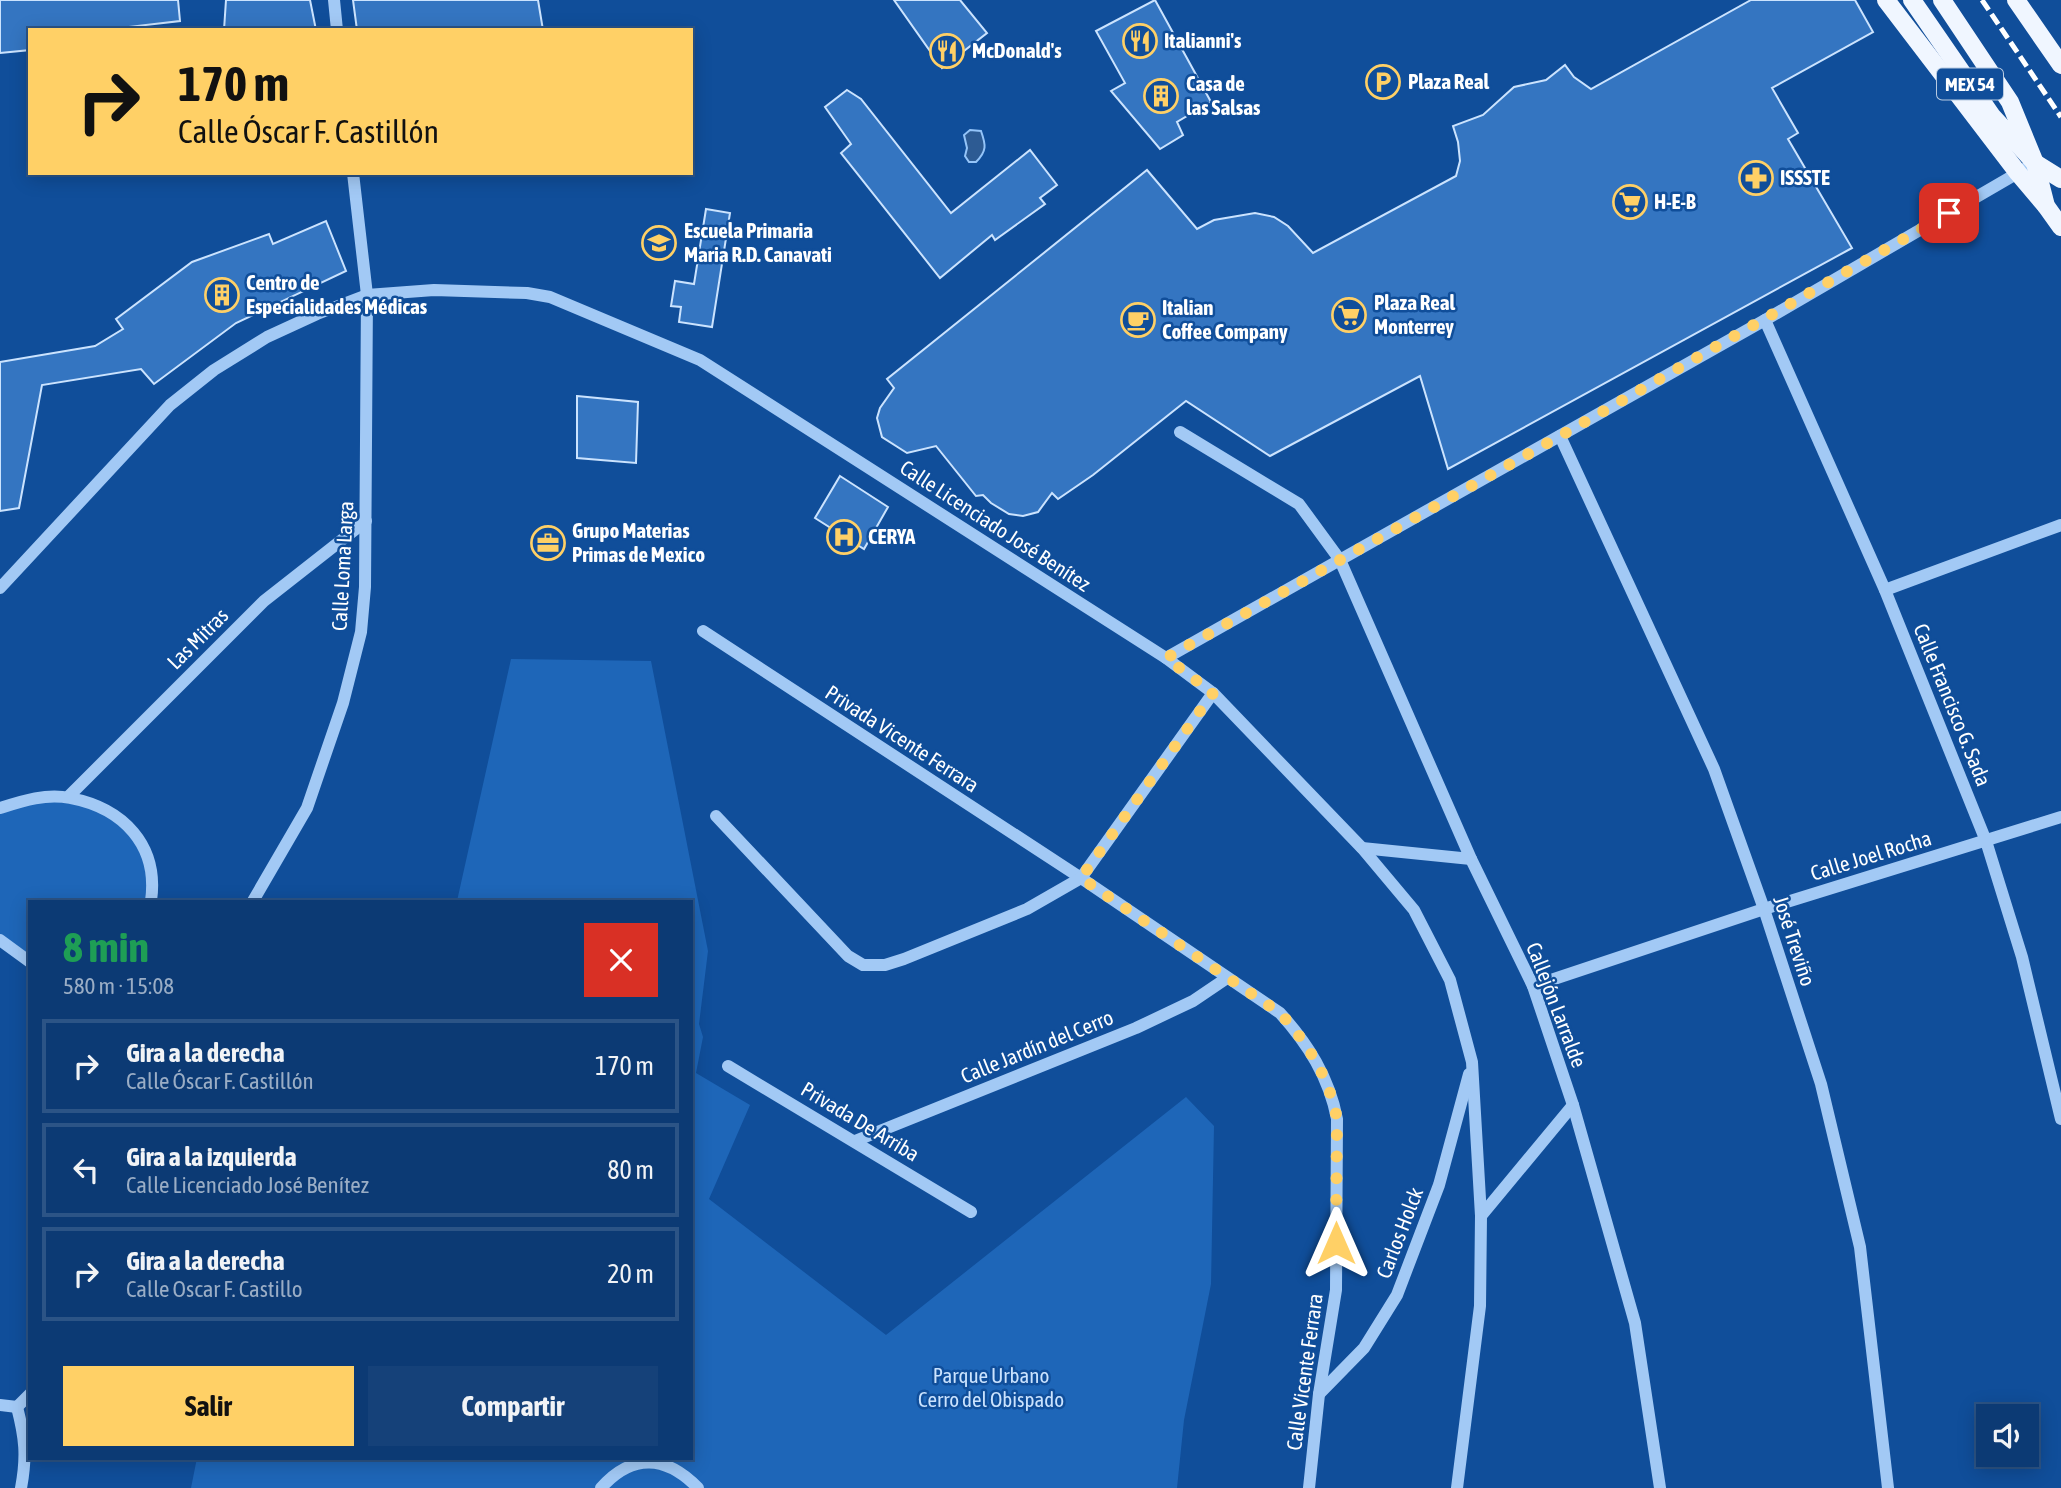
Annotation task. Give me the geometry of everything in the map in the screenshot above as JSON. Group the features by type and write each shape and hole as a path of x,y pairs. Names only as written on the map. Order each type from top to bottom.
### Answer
{"main road":[{"path":"1885,0 2018,173 2046,205"},
{"name":"MEX 54","path":"1912,0 1992,116 2035,163 2061,179"},
{"name":"MEX 54","path":"1942,0 2010,102 2035,163 2046,205 2061,228"},
{"path":"2016,0 2061,65"}],"street":[{"path":"334,0 337,28"},
{"path":"1166,658 1765,320 2035,163"},
{"name":"Calle Loma Larga","path":"254,900 307,808 343,703 361,632 365,587 367,295 353,175"},
{"name":"Calle Licenciado José Benítez","path":"0,588 170,405 214,370 267,337 367,295 434,290 527,293 550,297 700,360 1166,658 1213,693 1362,848 1414,910 1450,980 1472,1062 1481,1216 1480,1306 1457,1488"},
{"name":"Calle Francisco G. Sada","path":"1765,320 1885,590 1986,841 2022,957 2061,1119"},
{"name":"Callejón Larralde","path":"1180,432 1299,504 1340,560 1471,859 1533,986 1573,1105 1635,1323 1660,1488"},
{"name":"José Treviño","path":"1560,436 1714,769 1821,1084 1860,1247 1888,1488"},
{"name":"Las Mitras","path":"68,797 264,601 366,521"},
{"path":"1885,590 2055,528"},
{"name":"Privada Vicente Ferrara","path":"703,631 1081,878"},
{"path":"716,816 848,956 863,965 885,965 934,949 1027,909 1081,878 1213,693"},
{"path":"0,808 33,798 68,797 106,809 125,822 140,839 150,863 151,900"},
{"name":"Calle Joel Rocha","path":"1533,986 1763,909 2061,817"},
{"path":"1362,848 1471,859"},
{"name":"Calle Vicente Ferrara","path":"1081,878 1280,1013 1304,1040 1333,1100 1337,1119 1336,1290 1319,1394 1308,1488"},
{"path":"0,940 28,961"},
{"name":"Calle Jardín del Cerro","path":"855,1141 1136,1028 1193,1001 1227,978"},
{"name":"Carlos Holck","path":"1319,1394 1364,1348 1397,1295 1439,1185 1472,1062"},
{"name":"Privada De Arriba","path":"728,1066 971,1212"},
{"path":"1481,1216 1573,1105"},
{"path":"17,1407 28,1396"},
{"path":"0,1405 17,1407"},
{"path":"17,1407 26,1460 21,1488"},
{"path":"601,1488 619,1471 640,1463 662,1463 683,1473 698,1488"}],"green space":[{"name":"Parque Urbano Cerro del Obispado","path":"511,659 651,661 708,951 699,1024 703,1037 696,1073 750,1105 709,1199 886,1335 1186,1097 1214,1126 1211,1284 1184,1420 1177,1488 191,1488 197,1460 693,1460 693,900 457,900"},
{"path":"33,798 106,809 140,840 151,900 28,900 28,961 0,940 0,808"}],"shaded area":[{"path":"970,130 981,131 984,140 984,151 976,162 969,162 965,156 967,148 964,135"}],"building":[{"path":"0,0 178,0 180,21 128,28 28,28 28,50 0,53"},
{"path":"226,0 310,0 316,28 224,28"},
{"path":"353,0 538,0 543,28 357,28"},
{"name":"McDonald's","path":"894,0 960,0 987,33 942,68"},
{"path":"1155,0 1211,102 1177,122 1183,135 1160,149 1111,91 1125,83 1096,31"},
{"name":"Plaza Real Monterrey","path":"1751,0 1855,0 1873,32 1772,88 1798,133 1788,139 1852,248 1448,469 1420,376 1270,456 1186,401 1093,475 1058,499 1052,493 1038,512 1023,516 1009,514 983,495 976,496 936,446 907,453 882,437 877,418 880,408 894,388 887,379 1147,170 1197,229 1214,220 1255,213 1274,217 1288,226 1313,253 1456,176 1460,161 1453,126 1483,115 1514,87 1546,80 1565,65 1574,77 1591,89"},
{"path":"847,90 861,99 951,213 1030,150 1057,185 1040,198 1045,204 995,240 992,235 940,278 841,153 851,144 825,107"},
{"path":"706,209 730,213 712,327 679,322 681,307 671,306 675,281 694,284"},
{"name":"Centro de Especialidades Médicas","path":"326,221 346,271 236,323 154,384 141,369 42,385 19,508 0,511 0,362 95,346 123,329 116,319 192,262 269,234 273,244"},
{"path":"577,396 638,402 636,463 577,458"},
{"path":"840,476 888,507 864,549 815,518"}],"railway":[{"path":"1982,0 2061,117"}],"place":[{"name":"Italianni's","path":"1140,41"},
{"name":"McDonald's","path":"947,51"},
{"name":"Plaza Real","path":"1383,82"},
{"name":"Casa de las Salsas","path":"1161,96"},
{"name":"ISSSTE","path":"1756,178"},
{"name":"H-E-B","path":"1630,202"},
{"name":"Escuela Primaria Maria R.D. Canavati","path":"659,243"},
{"name":"Centro de Especialidades Médicas","path":"222,295"},
{"name":"Plaza Real Monterrey","path":"1349,315"},
{"name":"Italian Coffee Company","path":"1138,320"},
{"name":"CERYA","path":"844,537"},
{"name":"Grupo Materias Primas de Mexico","path":"548,543"}],"route":[{"path":"1336,1243 1337,1119 1333,1100 1321,1071 1304,1040 1280,1013 1081,878 1213,693 1166,658 1765,320 1949,213"}]}
